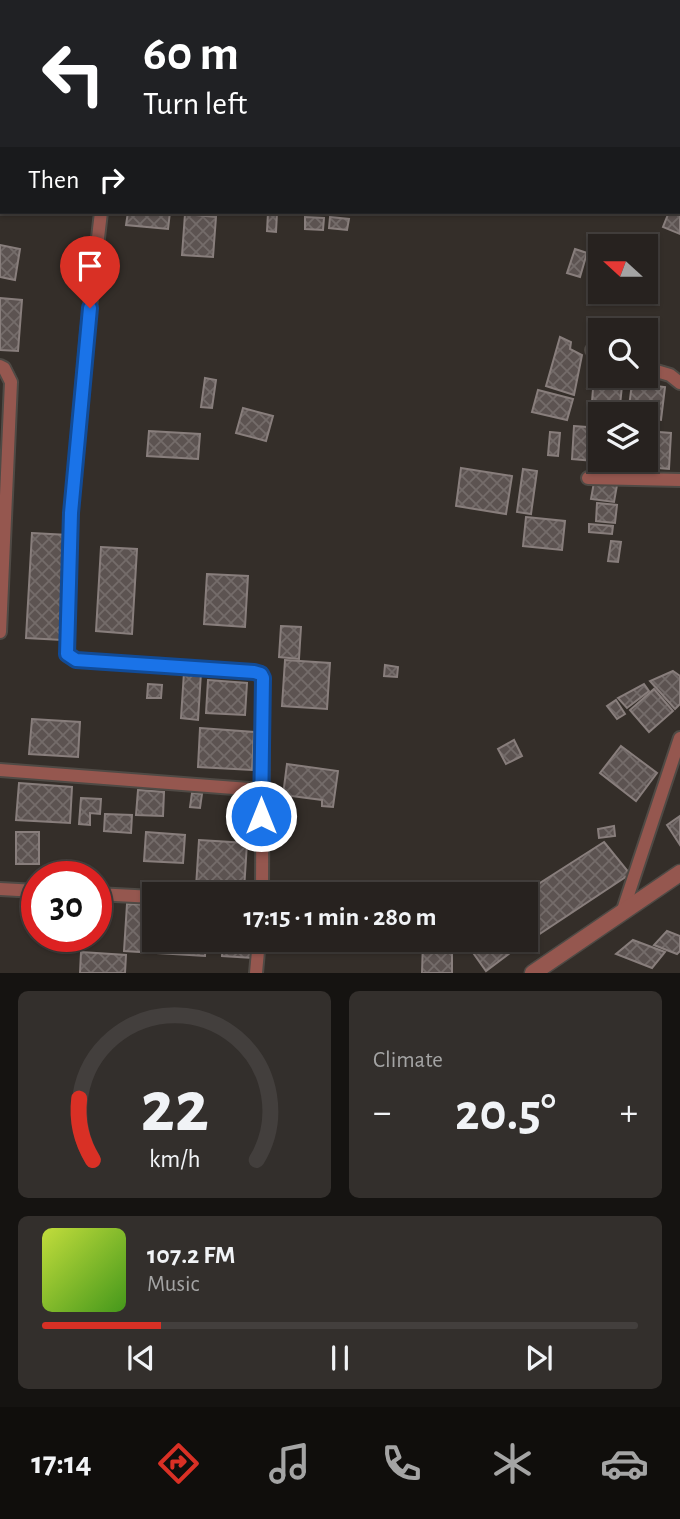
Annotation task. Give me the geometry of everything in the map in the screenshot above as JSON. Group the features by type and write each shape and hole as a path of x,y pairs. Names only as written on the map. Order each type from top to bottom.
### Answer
{"street":[{"path":"102,214 87,332 71,513 67,654 76,660 261,674 262,882"},
{"path":"0,366 4,368 11,382 0,632"},
{"path":"658,372 670,375 680,383"},
{"path":"588,478 680,481"},
{"path":"622,914 680,738"},
{"path":"0,770 261,790"},
{"path":"533,973 680,873"},
{"path":"0,889 21,890"},
{"path":"112,895 142,896"},
{"path":"256,973 258,952"}],"building":[{"path":"128,214 170,214 168,229 126,225"},
{"path":"185,214 216,217 213,257 182,255"},
{"path":"268,214 277,214 276,232 267,231"},
{"path":"668,214 680,214 680,234 663,227"},
{"path":"305,217 324,218 323,230 305,229"},
{"path":"330,217 349,219 347,230 329,228"},
{"path":"0,245 20,249 15,280 0,277"},
{"path":"575,249 587,253 580,277 567,273"},
{"path":"0,298 22,300 18,351 0,350"},
{"path":"560,337 571,342 570,349 582,355 574,395 546,386"},
{"path":"205,378 216,380 212,408 201,407"},
{"path":"588,382 588,388 622,388 620,402 592,402 593,389 587,388"},
{"path":"665,387 661,420 658,420 658,402 630,402 631,388"},
{"path":"538,390 573,399 567,420 532,412"},
{"path":"243,408 273,416 266,441 236,433"},
{"path":"574,426 588,427 588,460 572,459"},
{"path":"149,431 200,434 198,459 147,456"},
{"path":"550,432 560,433 558,456 548,455"},
{"path":"658,432 671,433 669,469 658,468"},
{"path":"461,468 512,476 506,514 456,506"},
{"path":"523,469 537,471 531,514 517,512"},
{"path":"594,482 617,485 614,502 591,499"},
{"path":"597,503 617,505 615,523 596,521"},
{"path":"526,517 565,521 562,550 523,546"},
{"path":"589,524 613,526 612,534 589,532"},
{"path":"32,533 68,535 62,640 26,638"},
{"path":"611,541 621,542 618,562 608,561"},
{"path":"101,547 137,549 132,634 96,631"},
{"path":"207,574 248,576 245,627 204,624"},
{"path":"281,626 301,627 299,659 279,657"},
{"path":"285,660 330,663 327,709 282,706"},
{"path":"385,665 398,667 397,677 384,676"},
{"path":"673,671 680,676 680,704 675,709 650,681"},
{"path":"184,672 201,673 198,720 181,718"},
{"path":"208,680 247,683 245,715 206,713"},
{"path":"148,684 162,685 161,698 147,698"},
{"path":"644,684 649,691 627,708 618,698"},
{"path":"654,689 673,711 649,732 630,710"},
{"path":"616,700 625,714 617,719 607,706"},
{"path":"32,719 80,722 78,757 29,754"},
{"path":"200,728 254,732 252,770 198,767"},
{"path":"514,740 522,756 506,764 498,749"},
{"path":"621,746 657,773 636,801 600,773"},
{"path":"287,764 338,771 333,807 322,806 322,800 283,795"},
{"path":"19,783 72,787 70,823 16,820"},
{"path":"138,790 164,792 163,816 136,815"},
{"path":"192,793 202,794 200,808 190,807"},
{"path":"81,798 101,799 100,814 90,813 90,825 79,824"},
{"path":"105,814 132,815 131,833 104,831"},
{"path":"680,816 680,845 667,825"},
{"path":"614,826 615,836 599,838 598,829"},
{"path":"16,832 39,832 39,861 21,861 21,864 16,864"},
{"path":"146,832 185,835 183,863 144,861"},
{"path":"199,840 247,843 245,882 196,882"},
{"path":"604,842 630,874 538,935 538,884"},
{"path":"127,904 142,905 142,952 205,952 205,956 124,951"},
{"path":"667,931 680,936 680,951 677,954 654,945"},
{"path":"633,940 665,952 652,968 616,954"},
{"path":"81,952 126,955 125,973 80,973"},
{"path":"222,952 253,952 253,958 222,956"},
{"path":"423,952 452,952 452,973 422,973"},
{"path":"473,952 511,952 486,971"}],"route":[{"path":"90,308 71,513 67,654 76,660 261,674 261,816"}]}
